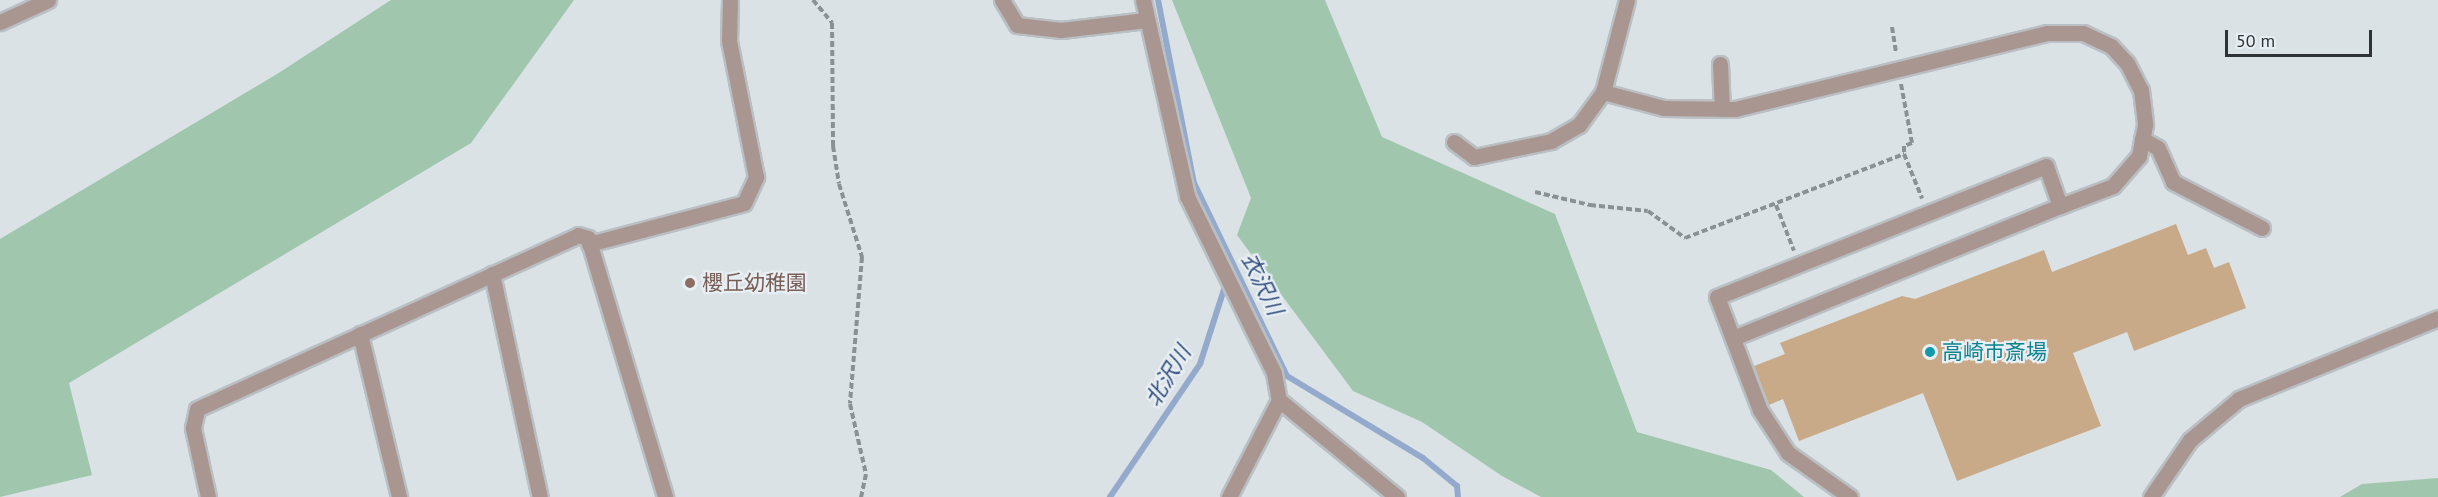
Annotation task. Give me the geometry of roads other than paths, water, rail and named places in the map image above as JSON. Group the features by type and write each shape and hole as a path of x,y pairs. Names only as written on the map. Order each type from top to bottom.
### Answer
{"street":[{"path":"0,22 48,0"},
{"path":"589,244 744,203 756,177 729,41 730,0"},
{"path":"1002,0 1017,25 1061,30 1146,20"},
{"path":"1143,0 1187,196 1274,373 1279,400 1229,497"},
{"path":"1454,142 1474,157 1551,141 1579,125 1603,92 1627,0"},
{"path":"1603,92 1664,108 1722,109 2047,33 2083,33 2111,46 2127,63 2141,90 2145,125 2139,156 2113,186 1733,338"},
{"path":"1720,64 1722,109"},
{"path":"2142,139 2158,148 2173,182 2262,228"},
{"path":"1850,497 1788,453 1760,410 1717,297 2046,166 2060,206"},
{"path":"208,497 193,428 197,409 578,235 588,238 665,497"},
{"path":"492,274 540,497"},
{"path":"2151,497 2190,440 2239,399 2438,318"},
{"path":"360,334 399,497"},
{"path":"1279,400 1397,497"}],"waterway":[{"name":"衣沢川","path":"1158,0 1194,183 1287,376 1423,458 1457,486 1458,497"},
{"name":"北沢川","path":"1110,497 1200,364 1226,283"}],"place":[{"name":"櫻丘幼稚園","path":"690,283"},
{"name":"高崎市斎場","path":"1930,352"}]}
